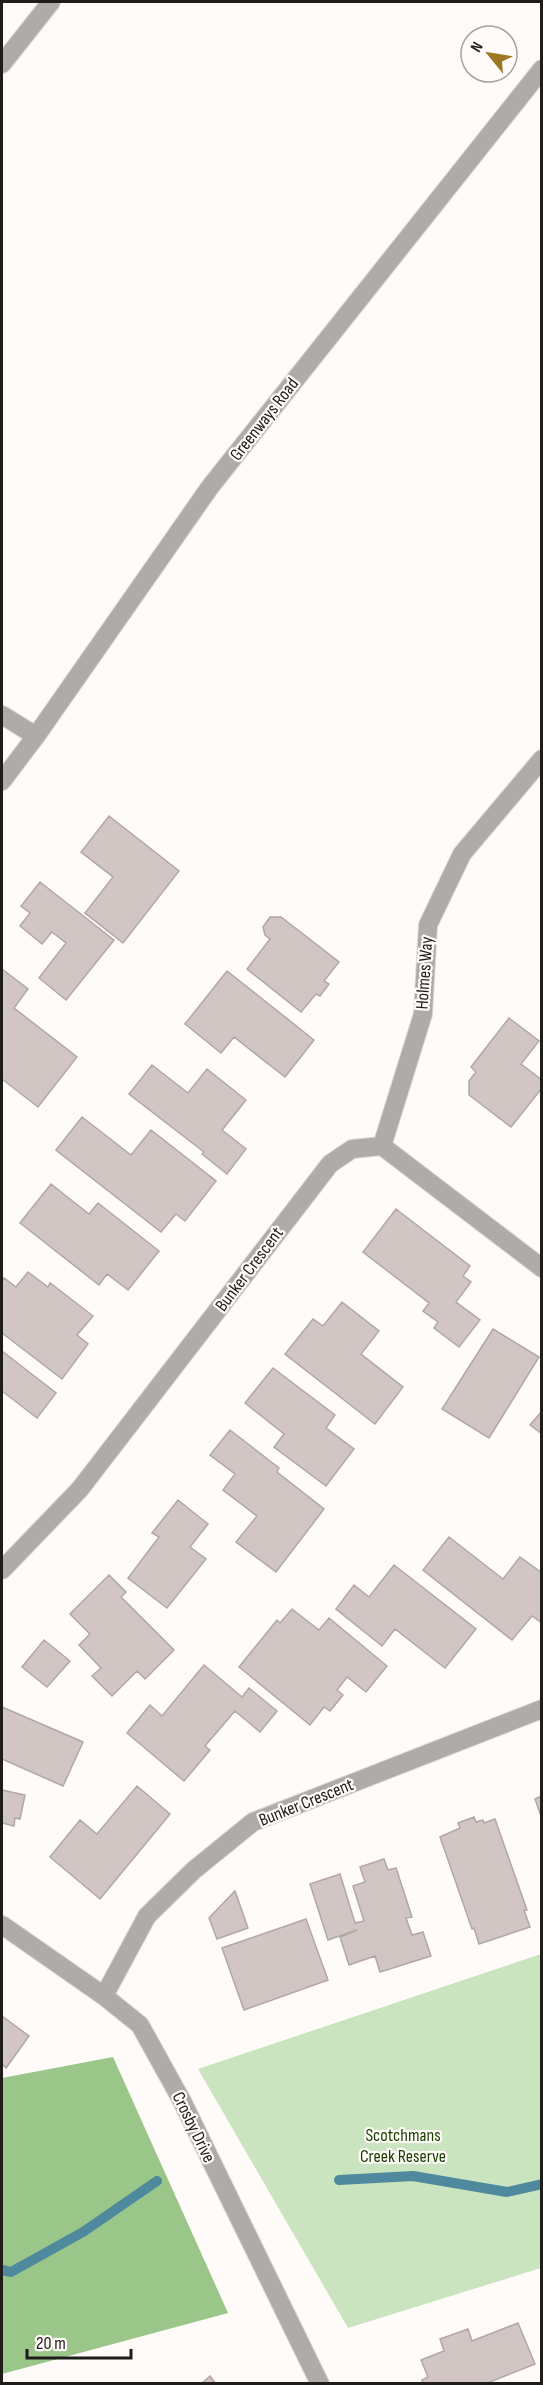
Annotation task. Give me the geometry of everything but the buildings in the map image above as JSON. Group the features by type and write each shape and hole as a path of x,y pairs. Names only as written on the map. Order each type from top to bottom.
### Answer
{"street":[{"path":"2,64 51,2"},
{"name":"Greenways Road","path":"2,781 210,487 542,69"},
{"path":"2,715 36,736"},
{"name":"Holmes Way","path":"382,1146 423,1014 428,925 462,854 542,759"},
{"path":"382,1146 542,1268"},
{"name":"Bunker Crescent","path":"2,1570 80,1490 330,1164 352,1149 382,1146"},
{"name":"Bunker Crescent","path":"104,1996 147,1916 194,1870 253,1822 542,1709"},
{"name":"Crosby Drive","path":"2,1924 104,1996 140,2025 182,2102 320,2384"}],"green space":[{"name":"Scotchmans Creek Reserve","path":"541,1954 541,2268 348,2328 198,2069"},
{"path":"113,2057 228,2313 2,2374 2,2078"}],"waterway":[{"path":"339,2180 413,2176 507,2192 542,2184"},
{"path":"2,2270 11,2272 83,2232 157,2181"}]}
